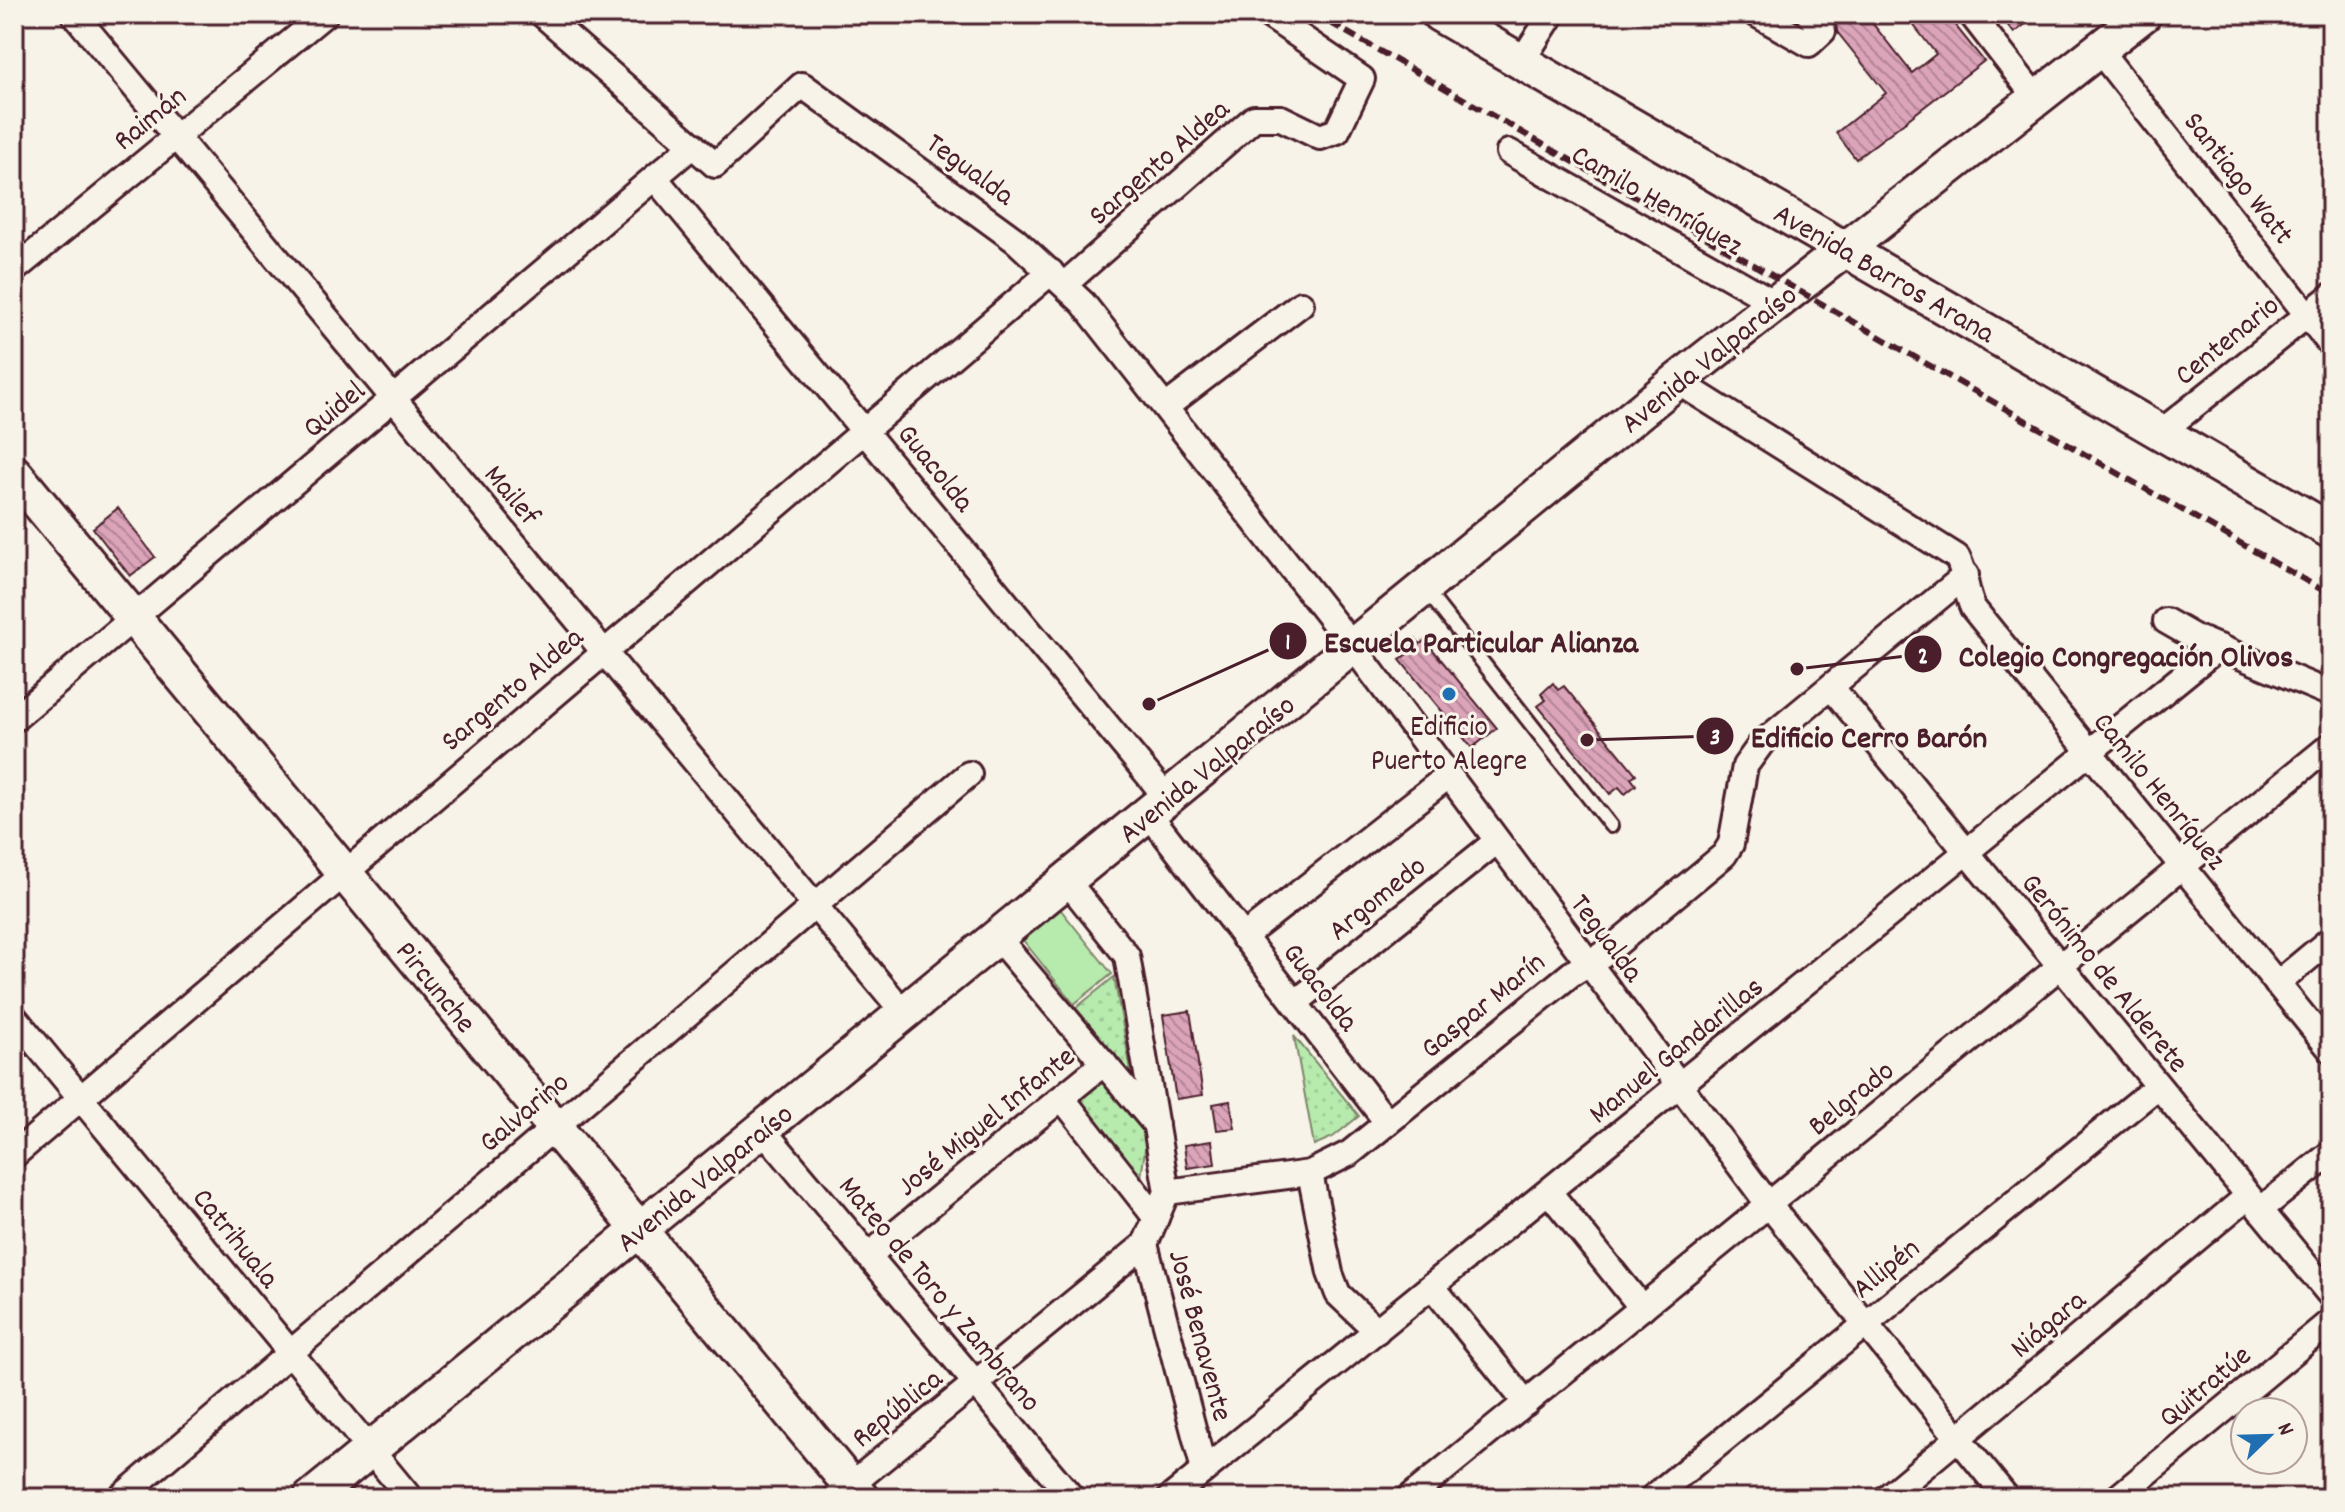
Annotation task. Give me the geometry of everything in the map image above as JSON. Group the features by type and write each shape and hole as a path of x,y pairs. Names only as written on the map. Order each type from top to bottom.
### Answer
{"main road":[{"name":"Avenida Barros Arana","path":"1439,14 2331,531"},
{"name":"Avenida Valparaíso","path":"311,1498 1677,381 2144,14"},
{"name":"Pircunche","path":"14,473 639,1229 849,1494"}],"street":[{"name":"Mailef","path":"74,14 905,1014"},
{"name":"Raimán","path":"14,270 325,14"},
{"path":"542,14 693,145"},
{"name":"Sargento Aldea","path":"14,1155 864,429 1058,278 1246,124 1272,116 1315,136 1331,135 1341,125 1362,79 1267,14"},
{"path":"1521,62 1552,14"},
{"path":"1756,14 1809,44 1823,31 1809,14"},
{"path":"1971,14 2037,99"},
{"name":"Santiago Watt","path":"2099,50 2331,345"},
{"name":"Tegualda","path":"693,145 715,165 802,85 1015,240 1058,278 1167,406 1354,648 1769,1205 2007,1498"},
{"name":"Quidel","path":"14,719 693,145"},
{"name":"Camilo Henríquez","path":"1509,152 1775,303"},
{"name":"Guacolda","path":"655,178 864,429 1158,806 1243,937 1386,1121"},
{"name":"Centenario","path":"2161,432 2331,296"},
{"path":"1167,406 1301,304"},
{"name":"Camilo Henríquez","path":"1677,381 1957,557 1966,575 1967,594 1973,608 2331,1050"},
{"path":"1832,688 1966,575"},
{"path":"2166,621 2331,694"},
{"name":"Manuel Gandarillas","path":"1170,1498 2091,754 2219,647"},
{"name":"Gaspar Marín","path":"1167,1192 1310,1173 1350,1153 1386,1121 1724,855 1731,844 1745,766 1750,756 1832,688"},
{"name":"Gerónimo de Alderete","path":"1832,688 2331,1296"},
{"name":"Belgrado","path":"1409,1498 2331,745"},
{"name":"Galvarino","path":"120,1498 289,1350 969,774"},
{"path":"1243,937 1448,776"},
{"name":"Argomedo","path":"1295,1003 1497,841"},
{"path":"1067,881 1127,956 1167,1192"},
{"path":"997,937 1158,1128"},
{"path":"2277,984 2331,939"},
{"name":"Catrihuala","path":"14,1017 410,1498"},
{"name":"José Miguel Infante","path":"868,1256 1104,1063"},
{"name":"Allipén","path":"1652,1498 2158,1086"},
{"name":"José Benavente","path":"1062,1098 1156,1218"},
{"name":"Mateo de Toro y Zambrano","path":"762,1129 1072,1498"},
{"name":"Niágara","path":"1886,1498 2254,1203 2331,1153"},
{"path":"1310,1173 1330,1273 1338,1294 1377,1331"},
{"name":"José Benavente","path":"1167,1192 1145,1244 1204,1470"},
{"path":"1549,1192 1642,1308"},
{"name":"República","path":"849,1494 975,1383 1145,1244"},
{"path":"1432,1286 1526,1403"},
{"name":"Quitratúe","path":"2117,1498 2328,1329"}],"lane":[{"path":"1425,589 1611,826"}],"green space":[{"path":"1057,905 1112,974 1074,1004 1019,935"},
{"path":"1114,977 1132,1076 1076,1008"},
{"path":"1294,1036 1359,1116 1333,1137 1314,1145"},
{"path":"1098,1066 1148,1128 1140,1185 1066,1092"}],"building":[{"path":"1828,14 1865,14 1912,73 1936,54 1905,14 1946,14 1984,61 1856,159 1836,133 1886,93 1838,33"},
{"path":"1999,14 2038,14 2014,33"},
{"path":"118,508 155,557 130,576 93,528"},
{"name":"Edificio Puerto Alegre","path":"1415,638 1420,644 1425,640 1497,728 1472,748 1400,660 1408,654 1403,647"},
{"path":"1553,683 1558,690 1564,686 1636,774 1631,778 1636,785 1625,794 1619,787 1610,794 1538,706 1546,700 1541,694"},
{"path":"1190,1011 1203,1095 1176,1099 1163,1015"},
{"path":"1230,1101 1235,1128 1217,1130 1213,1104"},
{"path":"1212,1141 1215,1164 1187,1168 1184,1145"}],"railway":[{"path":"1315,14 2331,595"}],"place":[{"name":"Colegio Congregación Olivos","path":"1797,669"},
{"name":"Edificio Puerto Alegre","path":"1449,694"},
{"name":"Escuela Particular Alianza","path":"1149,704"},
{"name":"Edificio Cerro Barón","path":"1587,740"}]}
